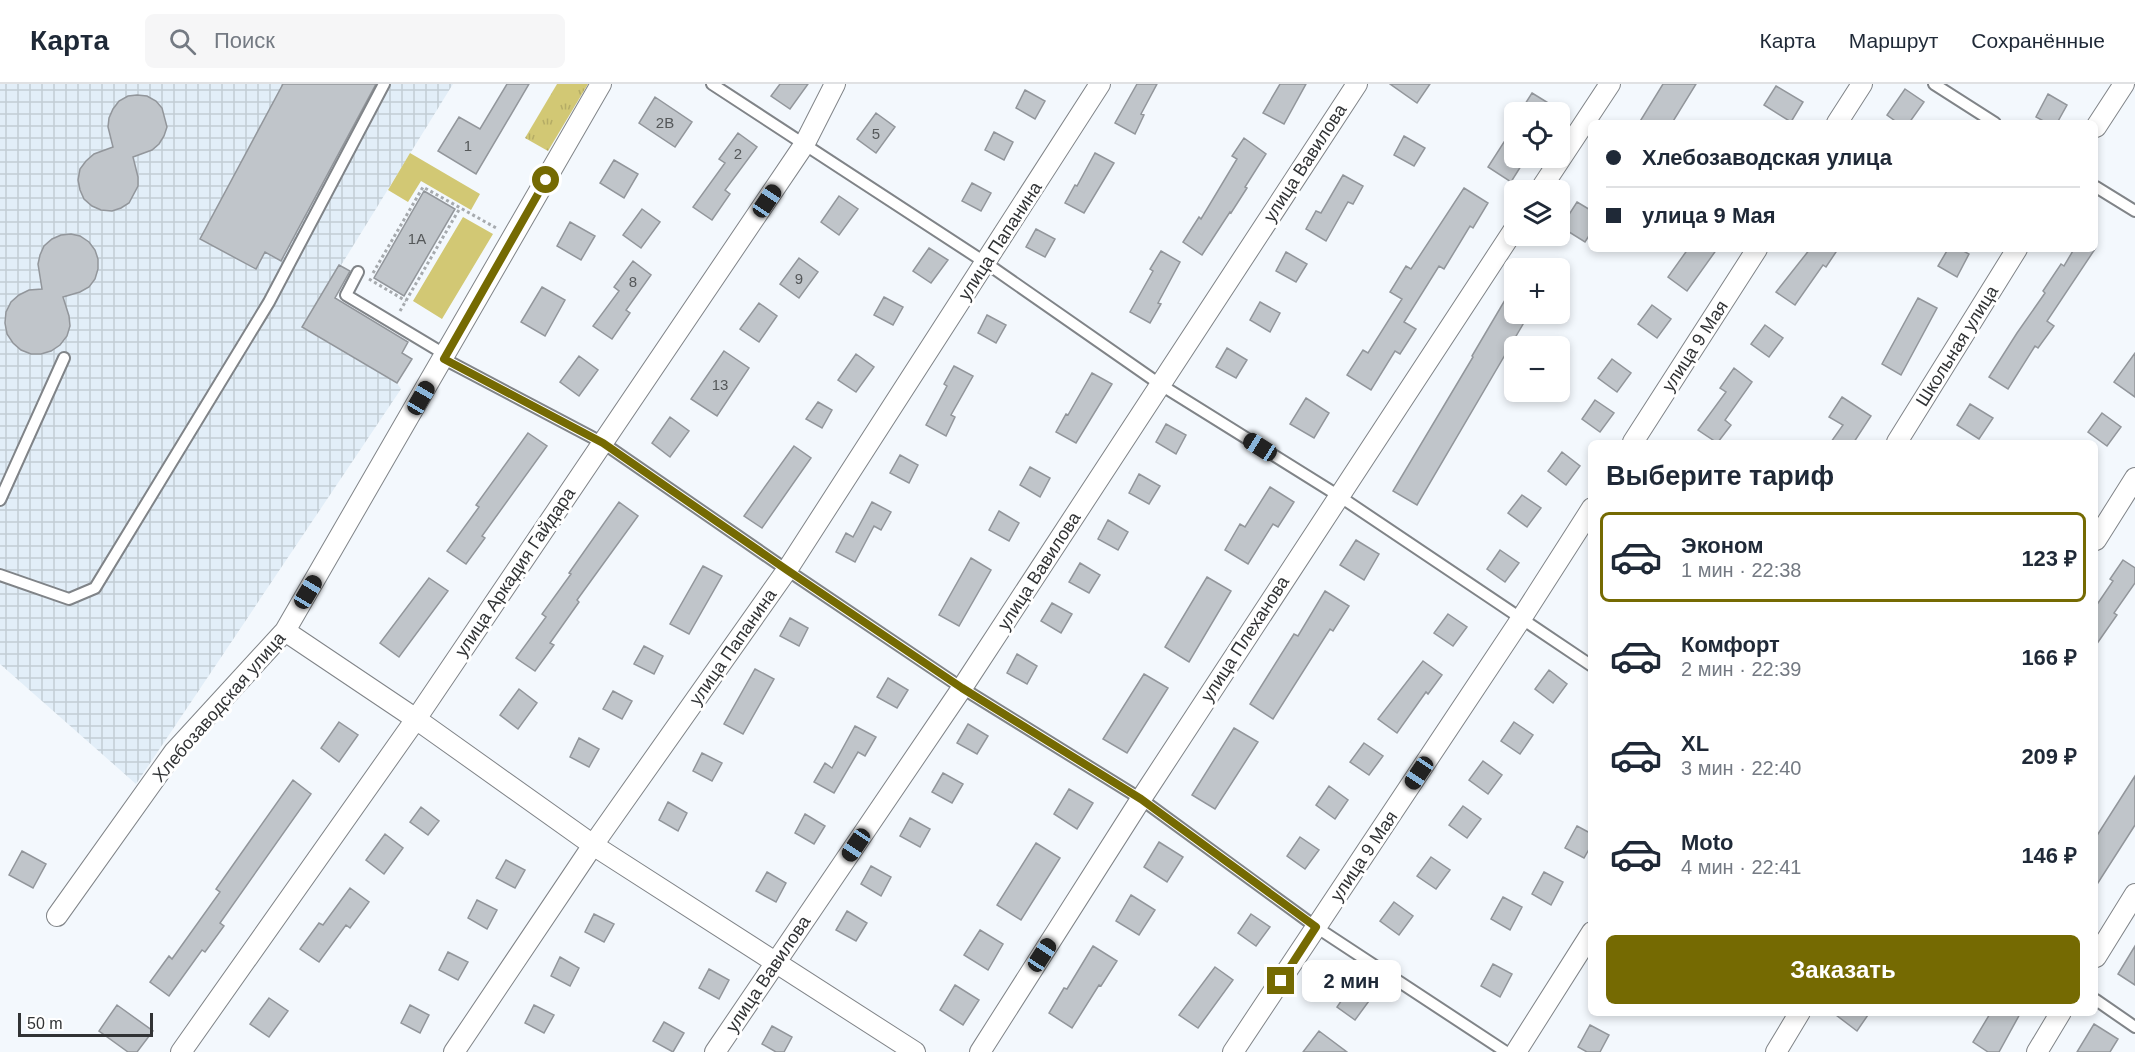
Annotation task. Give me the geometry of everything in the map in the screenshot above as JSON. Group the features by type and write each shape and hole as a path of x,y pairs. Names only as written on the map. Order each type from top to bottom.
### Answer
{"street":[{"name":"Хлебозаводская улица","path":"57,916 174,752 285,631 601,84"},
{"name":"улица Аркадия Гайдара","path":"181,1052 416,719 603,443 804,145 835,84"},
{"name":"улица Папанина","path":"454,1052 593,845 787,570 1100,84"},
{"name":"улица Вавилова","path":"715,1052 962,688 1357,84"},
{"path":"1547,180 1610,84"},
{"path":"1839,120 1862,84"},
{"path":"2098,124 2124,84"},
{"name":"улица Плеханова","path":"980,1052 1141,799 1504,245"},
{"name":"улица 9 Мая","path":"1634,440 1755,252"},
{"name":"Школьная улица","path":"1898,440 2015,252"},
{"path":"2098,537 2135,478"},
{"name":"улица 9 Мая","path":"1233,1052 1588,514"},
{"path":"285,631 416,719 593,845 915,1052"},
{"path":"2098,954 2135,894"},
{"path":"1516,1052 1588,938"},
{"path":"1776,1052 1798,1016"},
{"path":"2037,1052 2059,1016"}],"lane":[{"path":"0,575 69,599 95,588 268,302 384,84"},
{"path":"712,84 986,263 1161,386 1339,496 1588,663"},
{"path":"1934,84 1990,120"},
{"path":"2098,188 2135,211"},
{"path":"358,272 346,295 445,357 603,443 962,688 1141,799 1316,927 1506,1052"},
{"path":"0,500 64,358"},
{"path":"2098,1001 2135,1027"}],"path":[{"path":"406,301 369,280 423,187 513,238"},
{"path":"400,311 460,208"}],"shaded area":[{"path":"0,84 453,84 303,327 397,383 401,389 136,784 0,664"}],"green space":[{"path":"557,84 588,84 548,151 525,138"},
{"path":"410,153 480,194 471,210 421,181 408,202 388,190"},
{"path":"463,217 493,234 442,319 413,301"}],"building":[{"path":"283,84 376,84 281,261 265,252 256,269 200,239"},
{"path":"507,84 529,84 476,174 438,151 459,117 480,129"},
{"path":"780,84 808,84 790,109 771,96"},
{"path":"1137,84 1157,84 1141,114 1144,115 1135,134 1115,123"},
{"path":"1280,84 1306,84 1284,124 1263,113"},
{"path":"1390,84 1430,84 1417,103"},
{"path":"1663,84 1696,84 1674,120 1641,120"},
{"path":"1776,86 1803,102 1792,120 1788,120 1764,105"},
{"path":"1905,89 1924,102 1911,120 1894,120 1887,115"},
{"path":"1025,90 1045,101 1035,119 1016,108"},
{"path":"1532,93 1547,102 1526,102"},
{"path":"2048,94 2067,105 2059,120 2042,120 2036,117"},
{"path":"128,96 147,96 156,101 162,108 167,127 159,144 152,150 133,157 138,186 129,203 112,211 101,210 84,199 78,180 80,169 94,154 113,147 108,127 113,109 119,101"},
{"path":"655,97 692,122 675,147 639,123"},
{"path":"876,113 895,127 876,153 857,139"},
{"path":"994,132 1013,142 1004,160 985,150"},
{"path":"738,133 757,147 725,190 730,194 712,220 693,207 725,163 719,159"},
{"path":"1404,136 1425,148 1414,166 1394,155"},
{"path":"1244,138 1266,154 1245,187 1247,188 1202,255 1183,242 1199,217 1201,219 1237,159 1232,156"},
{"path":"1504,142 1504,168 1520,168 1512,180 1508,180 1488,167"},
{"path":"1095,153 1114,163 1084,213 1065,203"},
{"path":"614,160 638,174 624,198 600,183"},
{"path":"1343,175 1363,186 1353,204 1348,202 1326,241 1306,229 1316,211 1321,213"},
{"path":"972,183 991,193 981,211 962,201"},
{"path":"1464,188 1488,203 1473,228 1470,226 1444,269 1439,266 1404,322 1416,329 1400,354 1395,351 1371,390 1347,375 1363,350 1368,353 1402,299 1390,292 1406,266 1411,269"},
{"path":"424,191 455,209 404,296 374,278"},
{"path":"839,196 858,209 839,235 821,222"},
{"path":"1577,202 1588,209 1588,237 1585,242 1570,233 1570,213"},
{"path":"642,209 660,222 641,248 623,235"},
{"path":"570,222 595,236 581,260 557,246"},
{"path":"1036,229 1055,239 1045,257 1026,247"},
{"path":"61,235 80,236 89,242 95,250 98,269 95,279 89,287 63,297 70,326 67,336 60,345 51,351 31,354 21,350 7,334 6,312 11,302 19,295 29,290 42,289 38,264 44,246"},
{"path":"929,248 948,260 931,283 913,271"},
{"path":"1161,251 1180,262 1150,323 1130,312 1153,271 1150,269"},
{"path":"1286,252 1307,264 1296,282 1276,271"},
{"path":"1686,252 1715,252 1687,291 1668,277"},
{"path":"1808,252 1836,252 1826,267 1823,265 1795,305 1776,292"},
{"path":"1946,252 1969,254 1957,277 1938,266"},
{"path":"2072,252 2093,252 2047,321 2054,326 2038,348 2035,346 2008,389 1989,377 2045,293 2043,291 2061,264 2064,266"},
{"path":"799,258 818,272 799,298 780,284"},
{"path":"633,261 651,275 626,310 630,313 612,339 593,326 619,291 614,287"},
{"path":"339,265 350,271 335,298 408,342 402,353 412,359 397,383 302,327"},
{"path":"542,287 565,300 545,336 521,322"},
{"path":"884,297 903,307 893,325 874,315"},
{"path":"1918,298 1937,308 1901,375 1882,364"},
{"path":"1260,302 1280,313 1270,332 1250,320"},
{"path":"1504,302 1504,324 1523,324 1516,336 1504,336 1504,357 1417,505 1393,491"},
{"path":"759,303 777,316 759,342 740,329"},
{"path":"1652,305 1671,319 1657,338 1638,324"},
{"path":"987,315 1006,325 996,343 978,333"},
{"path":"1765,325 1783,338 1769,357 1751,344"},
{"path":"1227,348 1247,360 1236,378 1216,367"},
{"path":"724,351 749,368 717,416 691,399"},
{"path":"2135,353 2135,397 2114,382"},
{"path":"856,354 874,367 856,392 838,380"},
{"path":"579,356 598,370 579,396 560,382"},
{"path":"1612,359 1631,373 1617,392 1598,378"},
{"path":"954,366 973,376 951,415 955,417 946,436 926,425 947,386 944,384"},
{"path":"1734,368 1752,382 1725,420 1731,425 1720,440 1713,440 1698,430 1726,392 1720,388"},
{"path":"1092,373 1112,384 1076,443 1056,432"},
{"path":"1842,397 1871,416 1855,440 1832,440 1843,425 1829,417"},
{"path":"1306,398 1329,413 1314,438 1290,424"},
{"path":"1595,400 1614,413 1600,432 1582,419"},
{"path":"818,402 832,410 822,428 806,419"},
{"path":"1970,404 1993,418 1979,439 1957,425"},
{"path":"2102,413 2121,427 2107,446 2088,432"},
{"path":"670,417 689,431 670,457 652,443"},
{"path":"1166,424 1186,435 1176,454 1156,442"},
{"path":"528,433 547,446 482,536 485,538 466,564 447,551 479,507 476,505"},
{"path":"794,446 811,458 762,528 744,516"},
{"path":"1562,452 1580,466 1566,485 1548,471"},
{"path":"900,455 918,465 909,483 890,473"},
{"path":"1030,467 1050,478 1040,497 1020,485"},
{"path":"1139,474 1160,486 1149,504 1129,493"},
{"path":"1270,487 1294,502 1278,527 1273,524 1248,564 1225,550 1240,524 1245,527"},
{"path":"1522,495 1541,508 1527,527 1508,513"},
{"path":"619,502 638,516 577,600 579,602 550,643 554,645 535,671 516,658 546,617 542,614 571,574 569,573"},
{"path":"872,502 891,512 881,530 874,526 855,562 836,552 846,533 853,537"},
{"path":"999,511 1019,523 1009,541 989,530"},
{"path":"1108,520 1128,532 1118,550 1098,539"},
{"path":"1356,540 1379,554 1364,580 1340,565"},
{"path":"1500,550 1519,563 1505,582 1487,569"},
{"path":"971,558 991,570 959,626 939,615"},
{"path":"2123,560 2135,568 2135,583 2114,613 2117,615 2098,642 2098,603 2113,581 2110,579"},
{"path":"1080,563 1100,575 1089,593 1069,582"},
{"path":"703,566 722,576 689,634 670,624"},
{"path":"1207,577 1231,591 1189,662 1165,647"},
{"path":"429,578 448,591 399,657 380,643"},
{"path":"1325,591 1349,606 1333,631 1330,629 1273,719 1250,704 1294,634 1298,636"},
{"path":"1052,603 1072,614 1061,633 1041,621"},
{"path":"1448,614 1467,627 1453,646 1434,633"},
{"path":"790,618 808,628 799,646 780,636"},
{"path":"644,646 663,656 654,674 634,664"},
{"path":"1017,654 1037,666 1027,684 1007,673"},
{"path":"1423,661 1442,675 1428,694 1426,692 1397,733 1378,719"},
{"path":"755,669 774,679 743,734 724,724"},
{"path":"1549,670 1567,684 1553,703 1535,689"},
{"path":"1144,674 1168,688 1127,753 1103,739"},
{"path":"888,678 908,690 897,708 877,697"},
{"path":"519,689 537,703 518,729 500,715"},
{"path":"613,691 632,701 622,719 603,709"},
{"path":"339,722 358,735 339,762 321,748"},
{"path":"1514,722 1533,735 1520,754 1501,741"},
{"path":"968,724 988,736 977,754 957,743"},
{"path":"855,726 876,737 865,756 858,752 834,793 814,782 825,763 832,768"},
{"path":"1234,728 1258,742 1215,809 1192,795"},
{"path":"579,738 599,749 589,767 570,757"},
{"path":"1364,743 1383,756 1369,775 1350,762"},
{"path":"702,753 722,763 712,781 693,771"},
{"path":"1483,761 1502,775 1488,794 1469,780"},
{"path":"943,773 963,784 952,803 932,792"},
{"path":"2135,776 2135,825 2098,883 2098,834"},
{"path":"293,780 311,794 220,923 224,926 205,952 202,950 169,996 150,982 169,956 172,959 220,892 216,889"},
{"path":"1329,786 1348,800 1335,819 1316,805"},
{"path":"1069,789 1093,803 1077,829 1054,814"},
{"path":"668,802 687,813 678,831 659,820"},
{"path":"1463,806 1481,819 1467,838 1449,825"},
{"path":"421,807 439,821 428,835 410,822"},
{"path":"805,814 825,826 814,844 795,833"},
{"path":"910,818 930,829 920,847 900,836"},
{"path":"1577,826 1588,832 1588,851 1584,858 1565,848"},
{"path":"385,834 403,848 384,874 366,860"},
{"path":"1300,837 1319,850 1305,869 1287,856"},
{"path":"1159,842 1183,857 1167,882 1144,867"},
{"path":"1036,843 1060,858 1021,920 997,905"},
{"path":"22,851 46,864 33,888 9,875"},
{"path":"1431,857 1450,870 1436,889 1417,876"},
{"path":"506,860 525,870 515,888 496,878"},
{"path":"871,866 891,877 881,896 861,884"},
{"path":"767,872 786,883 776,902 756,891"},
{"path":"1544,872 1563,882 1551,905 1532,894"},
{"path":"350,888 369,902 350,928 346,925 319,962 300,949 319,923 323,925"},
{"path":"1131,895 1155,910 1139,935 1116,921"},
{"path":"1503,897 1522,907 1510,930 1491,919"},
{"path":"477,900 497,910 487,929 468,918"},
{"path":"1394,902 1413,916 1399,935 1380,921"},
{"path":"847,911 867,923 856,941 836,930"},
{"path":"594,914 614,924 604,942 585,932"},
{"path":"1251,914 1270,927 1256,946 1238,933"},
{"path":"980,930 1003,944 988,970 964,955"},
{"path":"1093,946 1117,961 1072,1028 1049,1013 1064,988 1067,989"},
{"path":"2135,946 2135,985 2118,974"},
{"path":"448,952 468,962 458,980 439,970"},
{"path":"560,957 579,968 570,986 551,976"},
{"path":"1493,964 1512,974 1500,997 1481,986"},
{"path":"1215,967 1233,980 1198,1028 1179,1015"},
{"path":"709,969 729,980 719,999 699,988"},
{"path":"955,985 979,1000 963,1025 940,1010"},
{"path":"1350,988 1369,1001 1355,1020 1337,1007"},
{"path":"269,998 288,1011 269,1037 250,1024"},
{"path":"117,1005 153,1031 137,1052 128,1052 99,1031"},
{"path":"410,1005 429,1015 420,1033 401,1023"},
{"path":"534,1005 554,1015 544,1033 525,1023"},
{"path":"1837,1016 1867,1016 1857,1031"},
{"path":"1989,1016 2019,1016 1999,1052 1988,1052 1973,1042"},
{"path":"664,1022 684,1033 673,1052 653,1041"},
{"path":"2094,1024 2118,1039 2110,1052 2077,1052"},
{"path":"1590,1025 1609,1035 1600,1052 1587,1052 1578,1047"},
{"path":"772,1026 792,1037 784,1052 776,1052 762,1044"},
{"path":"1319,1031 1347,1052 1303,1052"}],"route":[{"path":"546,180 444,359 603,443 962,688 1141,799 1316,927 1281,981"}]}
